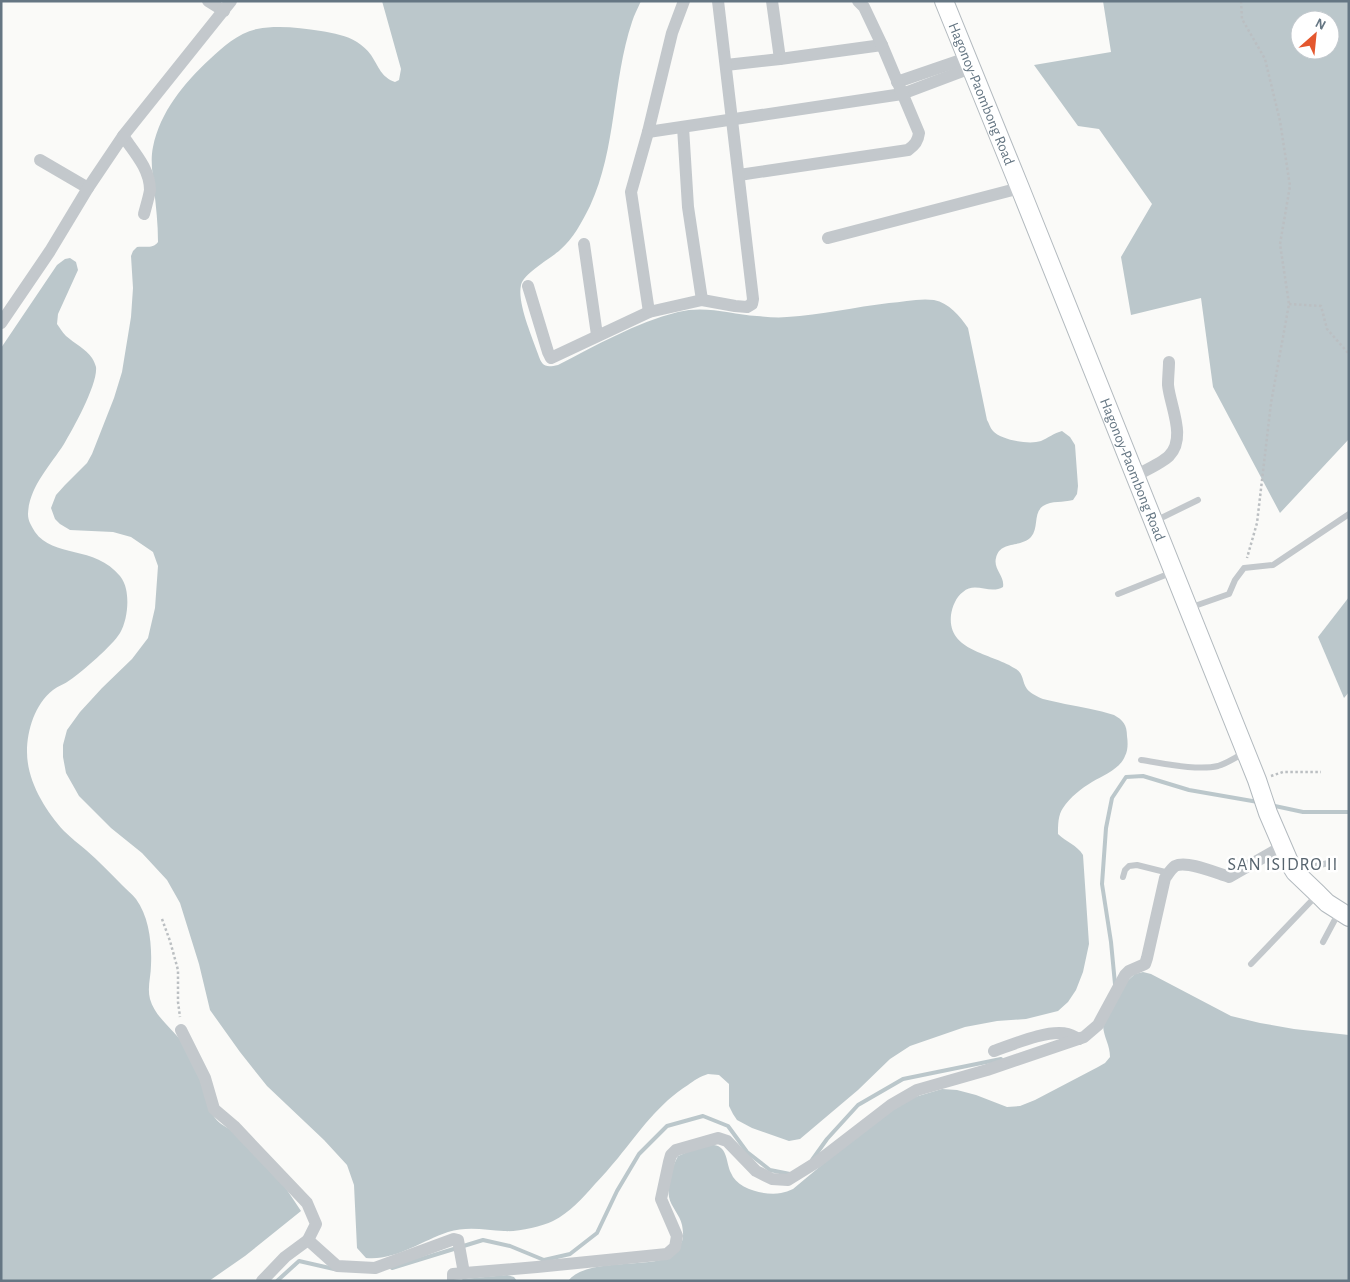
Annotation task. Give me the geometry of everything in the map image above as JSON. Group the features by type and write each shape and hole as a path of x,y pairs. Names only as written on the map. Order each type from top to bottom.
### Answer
{"main road":[{"name":"Hagonoy-Paombong Road","path":"944,1 1189,608 1259,784 1268,813 1290,864 1295,872 1318,894 1344,914"}],"street":[{"path":"1,324 124,136 228,6 208,1"},
{"path":"649,312 631,192 672,33 684,1"},
{"path":"528,286 551,358 649,312 702,300 747,307 752,304 753,299 718,1"},
{"path":"772,1 780,59"},
{"path":"739,175 908,150 914,145 920,133 882,45 864,7 858,1"},
{"path":"726,65 882,45"},
{"path":"648,132 902,94 969,63"},
{"path":"897,82 969,63"},
{"path":"683,127 688,208 702,300"},
{"path":"124,136 147,173 150,190 144,214"},
{"path":"40,160 90,186"},
{"path":"828,238 1020,188"},
{"path":"584,244 597,336"},
{"path":"1135,476 1168,456 1173,450 1176,440 1176,420 1168,386 1169,362"},
{"path":"994,1051 1045,1034 1058,1032 1084,1037 1098,1025 1124,975 1145,964 1165,878 1172,868 1178,865 1191,865 1229,877 1283,846"},
{"path":"182,1030 204,1078 214,1108 234,1126 307,1202 316,1224 308,1240 285,1257 262,1281"},
{"path":"453,1281 453,1274 667,1254 675,1247 677,1236 661,1199 671,1155 676,1150 718,1138 722,1139 756,1171 772,1178 788,1180 817,1162 891,1106 917,1090 987,1070 1074,1036"},
{"path":"308,1240 337,1266 375,1268 454,1238 460,1246 464,1273"}],"lane":[{"path":"1154,522 1198,500"},
{"path":"1189,608 1229,594 1235,580 1244,568 1273,565 1349,514"},
{"path":"1118,594 1174,572"},
{"path":"1141,760 1193,767 1216,766 1235,759 1246,752"},
{"path":"1295,872 1328,863"},
{"path":"1123,877 1125,870 1129,866 1137,865 1168,873"},
{"path":"1251,964 1318,894"},
{"path":"1323,942 1344,914"}],"path":[{"path":"1241,1 1242,19 1265,58 1280,122 1290,186 1280,244 1289,304 1270,403 1257,523 1244,568"},
{"path":"1289,304 1321,306 1327,329 1349,354"},
{"path":"1259,784 1283,772 1321,772"},
{"path":"162,919 178,970 178,1002 182,1030"}],"shaded area":[{"path":"382,1 641,1 633,19 626,45 605,161 599,184 590,206 569,241 532,271 523,280 521,285 521,301 526,320 539,358 543,364 550,366 558,365 631,328 688,310 698,309 757,316 784,317 812,315 889,303 934,300 945,304 958,315 968,328 987,420 992,430 1002,437 1030,442 1041,441 1062,431 1070,437 1075,445 1078,486 1077,494 1073,500 1050,503 1040,509 1031,537 1022,542 1006,546 998,552 996,566 1002,579 1003,587 993,590 968,589 956,599 951,615 952,627 956,637 973,650 1019,671 1027,689 1037,696 1046,700 1114,715 1125,726 1128,744 1123,761 1111,771 1076,793 1061,811 1059,817 1058,834 1083,855 1089,944 1083,972 1076,990 1068,1002 1058,1011 1026,1019 997,1021 965,1027 910,1046 890,1059 858,1090 800,1139 789,1141 752,1128 737,1120 729,1106 729,1084 719,1075 705,1075 668,1100 650,1118 586,1195 559,1218 536,1227 515,1231 455,1230 408,1250 377,1258 366,1258 357,1248 354,1185 347,1165 324,1140 267,1086 240,1052 210,1010 199,964 180,903 167,880 142,853 111,828 79,796 66,773 63,745 67,730 80,712 132,659 148,638 155,608 158,566 153,552 131,537 113,532 70,530 55,519 51,508 56,495 87,463 92,454 122,372 131,317 133,288 131,256 137,247 151,246 158,242 152,152 156,134 174,99 200,68 231,41 250,31 273,27 313,30 349,38 364,48 371,55 383,74 395,82 399,80 401,69"},
{"path":"1103,1 1349,1 1349,439 1280,513 1213,387 1201,298 1131,315 1121,257 1152,204 1099,129 1078,126 1034,65 1111,52"},
{"path":"70,258 76,262 78,270 58,314 57,324 66,336 92,358 96,367 96,375 89,395 73,428 36,486 29,504 28,516 35,532 43,540 63,549 87,555 110,566 124,582 127,605 126,617 120,633 111,645 76,676 53,690 41,702 30,726 27,744 28,763 38,794 57,823 131,893 140,906 147,922 151,948 150,999 162,1020 188,1051 213,1115 219,1122 231,1130 281,1181 301,1211 245,1256 209,1281 1,1281 1,348 57,265"},
{"path":"1349,597 1349,692 1344,698 1318,637"},
{"path":"1143,972 1151,974 1231,1016 1294,1029 1349,1035 1349,1281 568,1281 574,1275 590,1268 660,1260 677,1248 683,1239 683,1230 681,1221 669,1197 669,1181 678,1156 701,1147 719,1146 726,1156 734,1179 739,1183 760,1192 781,1193 793,1189 853,1139 908,1099 942,1089 957,1090 976,1095 1007,1107 1020,1106 1098,1067 1110,1057 1103,1026 1124,984 1135,974"},
{"path":"507,1275 514,1277 517,1281 460,1281 463,1279"}],"waterway":[{"path":"1115,984 1102,884 1106,828 1112,798 1126,777 1143,776 1189,790 1258,802"},
{"path":"1270,805 1303,812 1349,812"},
{"path":"812,1160 827,1139 858,1105 903,1079 1001,1059"},
{"path":"392,1268 483,1240 510,1246 544,1260 570,1254 597,1233 617,1191 639,1154 667,1126 703,1116 728,1126 747,1152 770,1170 790,1174"},
{"path":"277,1281 299,1261 334,1269"}],"district":[{"name":"SAN ISIDRO II","path":"1283,864"}]}
